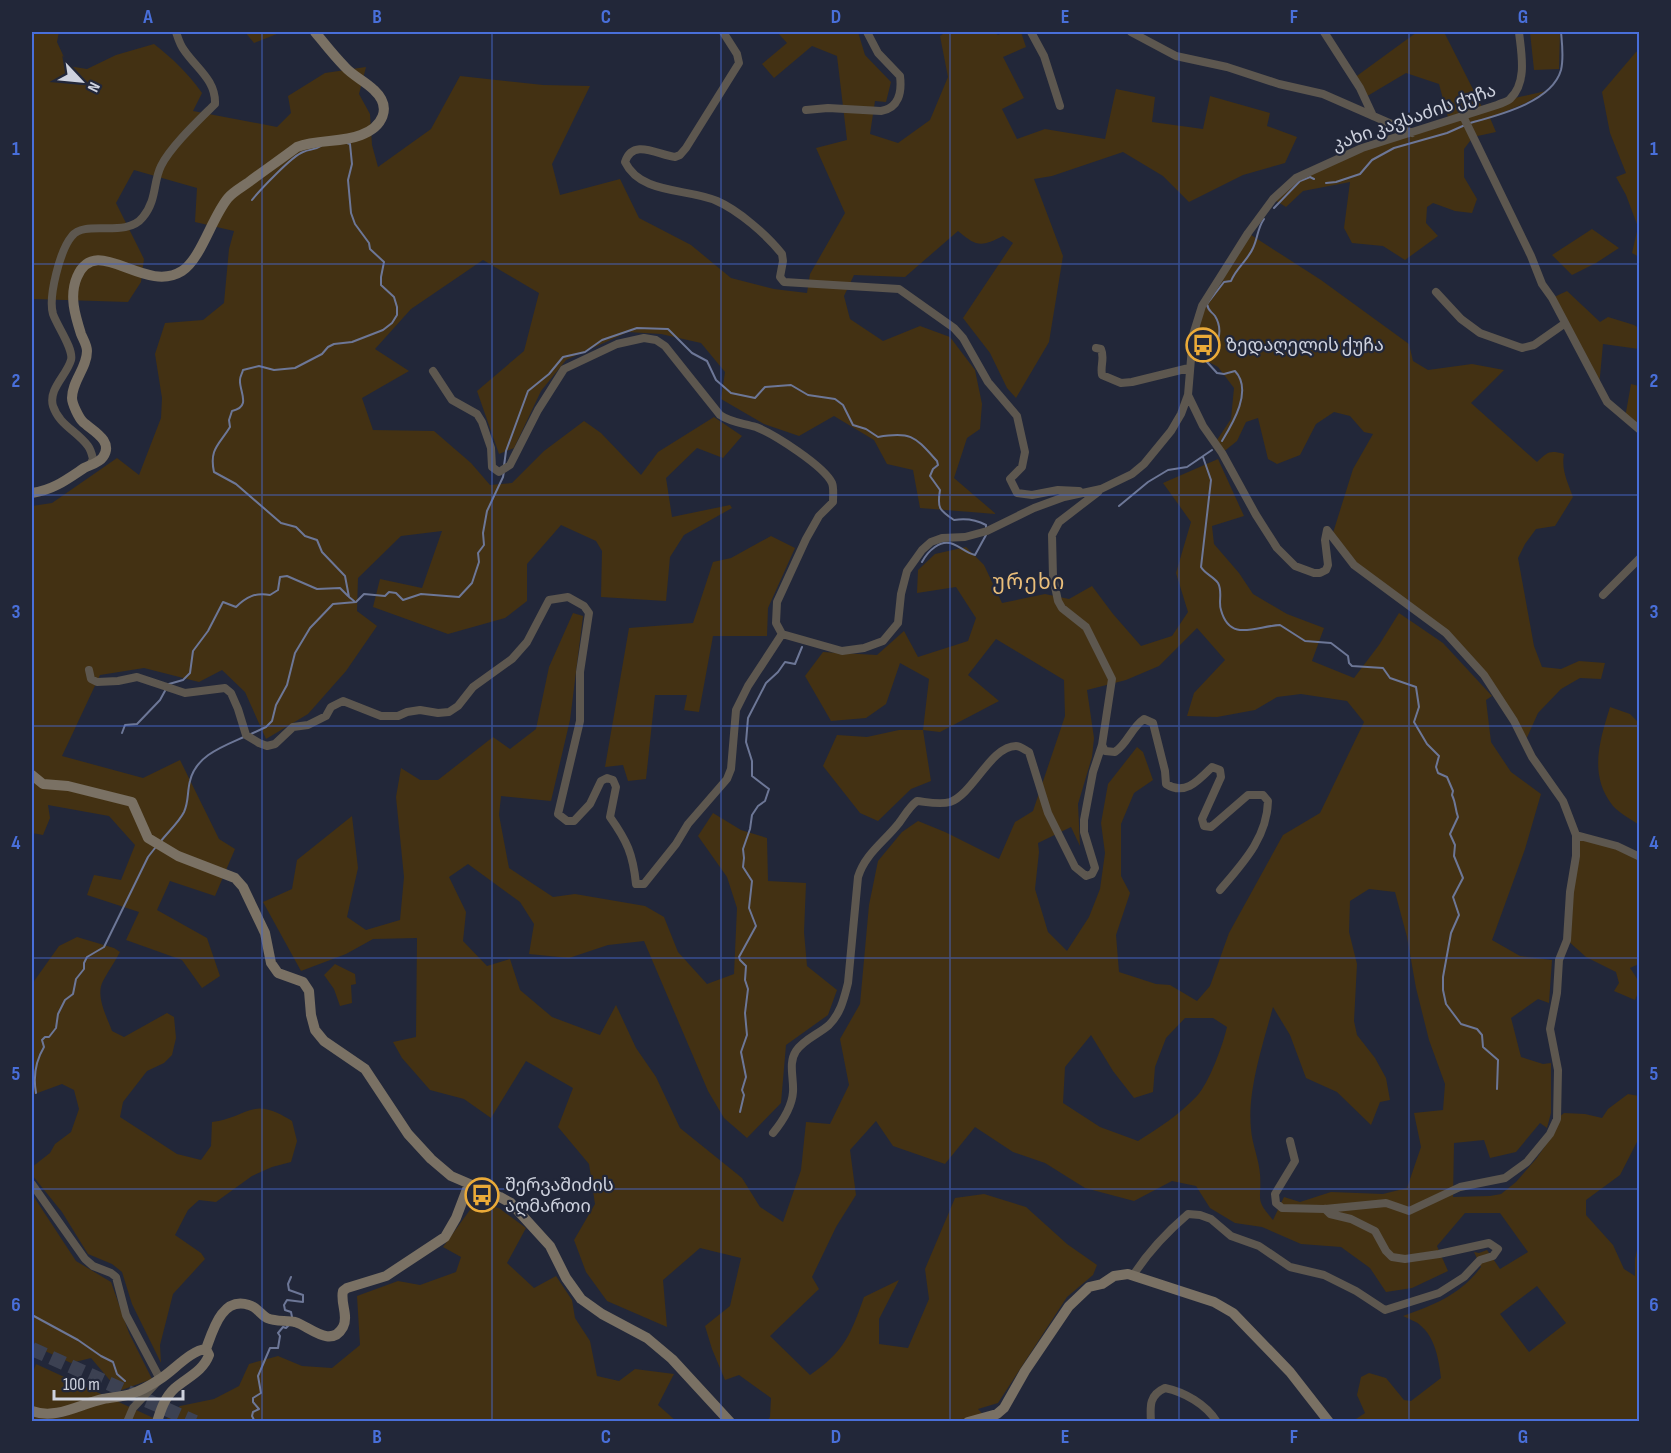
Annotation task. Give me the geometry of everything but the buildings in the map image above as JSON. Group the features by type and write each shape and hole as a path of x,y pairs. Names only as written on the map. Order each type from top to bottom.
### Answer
{"street":[{"path":"90,465 93,459 89,447 65,426 56,414 52,402 56,387 71,359 70,350 54,315 51,304 52,294 64,250 72,234 86,228 101,230 130,226 143,218 155,196 161,166 187,133 215,104 215,93 210,81 182,48 176,32"},
{"path":"32,493 48,491 90,465 99,462 105,456 106,444 99,434 81,420 72,399 76,383 84,369 87,350 75,315 72,298 76,278 84,265 90,260 106,260 150,276 166,277 184,270 198,253 216,214 230,196 297,147 308,143 358,136 376,129 383,118 384,112 379,96 345,67 315,32"},
{"name":"კახი კავსაძის ქუჩა","path":"723,32 737,54 739,63 686,148 675,158 649,149 632,152 625,162 628,169 640,178 661,187 705,196 741,214 782,254 780,277 784,282 899,289 921,304 954,328 963,338 988,382 1017,416 1025,452 1022,467 1010,479 1017,493 1032,495 1058,490 1090,492"},
{"path":"806,110 828,108 881,111 895,105 900,96 900,76 878,53 867,32"},
{"path":"1031,32 1044,56 1060,106"},
{"path":"1131,32 1176,56 1227,67 1279,84 1323,94 1412,133"},
{"path":"1324,32 1360,88 1373,116"},
{"name":"კახი კავსაძის ქუჩა","path":"782,634 842,651 864,648 883,641 898,623 906,571 931,542 942,538 965,537 987,531 1034,508 1064,497 1101,489 1132,474 1144,464 1171,431 1181,414 1188,395 1193,334 1202,306 1248,233 1273,199 1296,178 1362,148 1464,118 1510,99 1519,86 1522,72 1519,32"},
{"path":"1464,118 1531,256 1542,284 1552,298 1607,402 1640,430"},
{"path":"1436,292 1461,319 1480,333 1522,348 1534,345 1564,324"},
{"path":"88,670 91,679 97,682 137,677 185,693 225,688 231,693 246,735 267,746 275,744 293,727 308,724 326,716 331,706 343,701 381,716 398,716 420,710 438,714 449,712 458,706 473,687 512,659 527,642 549,600 568,597 584,606 589,612 580,672 580,722 558,814 567,821 574,821 590,804 601,781 607,778 613,780 616,787 610,817 626,841 634,866 636,884 644,884 676,844 688,824 727,779 731,769 736,710 748,686 782,634 776,623 777,602 806,539 819,516 832,502 833,485 824,471 805,456 757,428 730,422 720,415 665,346 656,340 644,338 617,344 564,369 538,410 510,465 499,472 492,467 490,448 482,422 477,414 452,399 433,371"},
{"path":"1096,348 1103,354 1100,369 1102,375 1121,382 1132,382 1189,368"},
{"name":"კახი კავსაძის ქუჩა","path":"1188,395 1194,410 1222,453 1256,515 1277,548 1295,566 1314,573 1326,570 1328,565 1325,540 1327,530 1354,565 1446,633 1484,675 1514,721 1532,757 1563,801 1576,835"},
{"name":"კახი კავსაძის ქუჩა","path":"773,1133 791,1102 792,1061 796,1051 804,1042 828,1025 838,1014 844,1000 849,973 858,877 862,864 917,801 942,804 952,802 973,783 989,762 1007,748 1017,746 1029,752 1048,813 1075,867 1086,876 1092,874 1095,868 1084,832 1084,820 1093,772 1102,745 1112,680 1086,627 1062,608 1058,601 1053,577 1052,535 1059,522 1101,489"},
{"path":"1602,595 1640,558"},
{"path":"1102,745 1105,751 1115,753 1122,748 1134,725 1144,719 1149,720 1153,723 1166,784 1174,789 1186,788 1199,780 1212,767 1220,770 1221,777 1202,819 1204,826 1211,826 1248,795 1263,795 1268,801 1267,816 1258,840 1248,858 1220,890"},
{"path":"32,775 43,784 68,786 132,802 148,838 178,856 235,878 243,887 258,916 265,933 271,963 278,973 303,982 309,991 315,1030 324,1041 365,1069 390,1108 416,1142 442,1170 511,1203 550,1246 566,1278 581,1299 602,1314 647,1338 672,1359 730,1422"},
{"path":"1290,1142 1295,1161 1275,1194 1275,1203 1282,1208 1325,1209 1386,1203 1409,1211 1460,1187 1505,1178 1527,1162 1550,1134 1557,1119 1558,1070 1550,1029 1557,993 1559,960 1567,940 1576,835 1617,846 1640,857"},
{"path":"32,1184 85,1259 93,1266 116,1277 126,1315 160,1379"},
{"path":"206,1349 220,1314 237,1304 248,1304 268,1318 297,1323 318,1335 336,1335 345,1323 343,1291 386,1276 445,1236 456,1218 469,1184"},
{"path":"1134,1274 1144,1258 1165,1234 1188,1214 1211,1219 1231,1236 1259,1246 1290,1267 1324,1275 1356,1291 1385,1310 1439,1293 1464,1277 1480,1260 1493,1256 1498,1249 1489,1244 1428,1256 1392,1257 1375,1231 1351,1219 1330,1214 1325,1209"},
{"path":"968,1422 997,1414 1004,1408 1025,1371 1069,1306 1089,1287 1102,1284 1114,1276 1134,1274 1214,1302 1233,1313 1290,1372 1329,1422"},
{"path":"32,1411 41,1413 74,1409 103,1399 130,1395 160,1379 196,1352 206,1349"},
{"path":"157,1422 166,1398 199,1370 207,1360 209,1354 206,1349"},
{"path":"127,1422 133,1408 160,1379"},
{"path":"1151,1422 1151,1399 1164,1388 1188,1396 1212,1413 1217,1422"}],"shaded area":[{"path":"32,32 59,32 57,42 68,66 87,69 116,55 154,44 180,67 202,93 193,111 277,127 291,113 288,96 325,73 366,67 359,94 370,114 372,145 378,167 431,129 460,76 543,85 590,86 552,164 560,195 620,179 639,218 691,245 731,278 774,289 807,293 810,274 845,213 816,148 847,140 837,56 812,46 774,78 762,64 787,43 777,32 858,32 865,55 891,82 886,102 875,101 870,134 898,143 930,120 948,77 940,36 946,32 994,32 998,35 1004,32 1021,32 1026,47 1003,57 1024,98 1002,109 1017,139 1045,129 1105,139 1116,89 1155,97 1152,122 1203,129 1210,96 1270,113 1267,126 1297,137 1285,163 1243,175 1189,202 1163,176 1123,152 1052,176 1034,179 1063,256 1049,342 1016,398 1007,388 990,353 963,318 1013,243 1003,236 979,244 958,231 905,277 854,275 844,296 850,319 883,341 920,326 950,337 975,370 982,404 980,429 967,438 954,478 996,514 920,508 913,470 887,464 874,440 834,416 799,436 764,424 721,399 725,372 701,343 661,334 628,332 566,360 541,391 514,448 499,454 477,391 524,351 539,293 483,260 411,309 375,349 409,371 362,398 373,430 434,431 471,463 490,485 512,483 544,451 584,421 601,433 641,475 658,452 714,417 742,436 723,458 697,448 666,478 672,517 730,505 732,508 684,535 670,557 666,601 601,597 602,551 596,541 561,525 527,564 527,601 505,618 448,634 373,607 380,579 422,588 442,531 401,536 358,578 357,611 377,626 346,671 308,714 266,739 245,692 222,670 199,682 144,668 100,675 62,756 143,778 180,760 219,839 235,849 215,896 170,881 157,910 207,938 220,976 202,988 182,960 126,940 139,912 87,895 94,875 121,880 135,845 109,816 48,805 50,818 43,835 32,833 32,506 52,503 117,458 139,475 161,418 162,398 155,354 165,323 203,320 224,303 229,249 234,231 195,222 197,188 134,170 116,203 144,259 141,282 128,302 34,299 32,307"},
{"path":"245,32 282,32 254,43"},
{"path":"1417,32 1444,32 1483,109 1510,99 1546,91 1526,103 1490,118 1496,132 1473,137 1464,149 1464,177 1477,199 1472,213 1455,211 1433,203 1427,207 1426,223 1438,236 1405,260 1383,246 1352,243 1344,228 1350,182 1303,191 1286,207 1273,199 1296,178 1322,165 1449,121 1439,84 1406,73 1364,98 1354,78"},
{"path":"1530,32 1560,32 1559,69 1534,70"},
{"path":"1640,51 1639,257 1632,253 1638,227 1626,195 1616,177 1626,173 1610,133 1602,92 1636,52"},
{"path":"1592,229 1619,248 1572,275 1552,255"},
{"path":"1248,233 1321,280 1409,344 1413,361 1428,370 1472,364 1504,370 1471,403 1537,462 1549,453 1564,454 1564,471 1573,497 1555,526 1536,529 1518,558 1534,646 1542,667 1561,669 1579,661 1605,663 1601,679 1580,678 1561,689 1538,713 1525,742 1507,707 1446,634 1372,579 1332,536 1353,469 1373,434 1364,432 1350,416 1334,412 1316,424 1300,455 1277,464 1268,459 1258,418 1246,422 1237,441 1222,453 1215,443 1231,419 1234,388 1218,367 1191,352 1196,320"},
{"path":"1567,291 1600,322 1608,317 1639,328 1639,349 1603,344 1599,387 1552,298"},
{"path":"1631,384 1639,386 1639,430 1625,418"},
{"path":"1218,459 1244,516 1212,526 1214,544 1239,573 1253,594 1287,614 1324,628 1312,661 1354,678 1399,613 1443,643 1492,696 1486,700 1491,742 1511,772 1541,794 1525,849 1492,940 1520,956 1552,960 1549,1003 1538,999 1511,1018 1521,1057 1543,1064 1551,1063 1551,1113 1547,1128 1540,1123 1516,1152 1490,1158 1484,1140 1454,1143 1453,1197 1501,1194 1516,1182 1536,1159 1545,1146 1557,1119 1564,1113 1602,1118 1608,1109 1628,1094 1639,1096 1639,1138 1620,1175 1586,1200 1586,1215 1613,1245 1624,1269 1635,1276 1635,1259 1639,1241 1639,1421 1353,1421 1365,1413 1357,1395 1361,1377 1369,1373 1386,1378 1404,1400 1411,1401 1441,1378 1433,1342 1425,1330 1403,1316 1446,1298 1473,1277 1481,1267 1474,1252 1487,1250 1500,1269 1528,1252 1500,1213 1465,1213 1437,1246 1448,1271 1412,1288 1386,1292 1370,1268 1341,1247 1301,1244 1262,1227 1235,1223 1210,1208 1196,1186 1172,1181 1134,1201 1085,1188 1045,1163 1013,1152 975,1127 945,1164 893,1146 876,1121 850,1150 856,1195 836,1227 812,1277 819,1289 770,1336 810,1375 839,1350 855,1322 864,1297 899,1280 879,1319 879,1344 908,1348 929,1299 925,1269 955,1198 984,1194 1026,1207 1067,1244 1097,1265 1093,1275 1067,1297 998,1403 978,1409 989,1421 767,1421 770,1417 771,1398 739,1375 725,1380 705,1326 730,1306 741,1258 700,1248 663,1280 667,1327 607,1301 586,1272 574,1240 595,1204 589,1164 558,1127 573,1088 526,1061 491,1118 464,1099 430,1090 402,1058 393,1042 416,1037 417,938 373,939 346,954 301,971 263,902 292,889 297,860 352,816 358,868 347,917 366,930 400,920 404,877 396,797 401,768 420,780 438,780 493,737 510,749 536,729 549,667 573,613 583,616 570,720 551,801 501,796 499,815 509,868 553,897 575,894 645,906 664,917 678,952 707,984 734,974 737,908 727,877 698,836 713,813 741,830 767,838 768,881 806,883 804,932 807,966 837,990 828,1015 786,1045 781,1103 747,1138 724,1118 708,1091 644,941 608,945 569,958 529,954 534,924 520,902 468,864 449,877 466,912 463,941 487,966 510,959 520,990 552,1017 600,1035 616,1005 636,1048 656,1077 680,1128 742,1178 760,1207 783,1222 801,1170 806,1122 830,1124 849,1085 840,1039 860,1004 869,905 878,861 902,832 918,821 999,859 1015,822 1033,811 1065,716 1064,680 996,639 968,675 999,701 940,732 923,730 929,679 900,663 886,704 866,718 831,721 805,676 823,652 877,655 904,631 918,657 968,641 976,618 956,587 917,593 918,570 935,554 966,547 984,565 1002,603 1045,594 1069,599 1092,586 1141,646 1172,636 1188,612 1176,573 1191,522 1163,483","holes":["1197,628 1225,660 1194,693 1187,716 1217,717 1255,710 1277,697 1301,694 1347,701 1364,722 1320,813 1283,835 1229,933 1210,986 1197,1001 1170,985 1156,984 1119,972 1116,935 1130,893 1121,876 1121,824 1134,793 1153,780 1143,752 1137,747 1108,784 1101,823 1105,853 1100,889 1089,917 1067,951 1048,932 1035,889 1038,843 1071,827 1080,846 1078,804 1092,757 1094,738 1087,690 1126,680 1159,666","1369,889 1395,892 1429,1040 1445,1084 1443,1110 1414,1113 1421,1147 1407,1188 1383,1194 1331,1192 1300,1202 1284,1197 1273,1220 1260,1199 1259,1168 1250,1114 1257,1068 1273,1007 1290,1035 1306,1078 1337,1092 1371,1125 1380,1102 1390,1100 1386,1078 1375,1058 1357,1035 1354,1021 1357,964 1349,932 1350,901","1185,1018 1213,1018 1227,1027 1215,1063 1202,1090 1176,1115 1146,1136 1138,1141 1100,1127 1063,1103 1065,1067 1091,1035 1113,1071 1134,1098 1153,1092 1155,1067 1166,1038","1537,1286 1566,1323 1529,1352 1500,1314"]},
{"path":"771,536 795,548 768,608 767,636 713,636 699,712 684,710 687,695 655,695 646,779 628,781 623,765 605,767 629,628 693,623 713,562 731,558"},
{"path":"1610,707 1630,714 1639,723 1639,825 1613,806 1605,794 1598,770 1600,745"},
{"path":"899,730 923,730 931,781 911,789 878,821 860,813 823,766 837,735 867,737"},
{"path":"1576,835 1639,857 1639,964 1630,968 1639,983 1635,1000 1614,991 1619,983 1616,972 1586,957 1567,940"},
{"path":"77,937 114,948 120,952 105,977 100,993 112,1031 124,1037 167,1013 174,1017 176,1038 172,1055 164,1063 147,1071 123,1102 120,1117 177,1154 201,1160 211,1146 212,1122 259,1108 269,1110 292,1121 297,1141 291,1162 252,1176 216,1202 199,1200 188,1210 175,1235 201,1253 205,1259 173,1294 160,1345 161,1363 132,1304 122,1272 112,1264 88,1254 62,1212 32,1175 32,1167 71,1132 79,1109 74,1090 62,1084 32,1095 32,984 59,946"},
{"path":"335,964 355,974 356,984 351,985 352,1003 340,1006 334,989 324,975"},
{"path":"32,1194 76,1261 111,1282 129,1333 152,1379 119,1391 91,1358 71,1363 32,1345"},
{"path":"475,1203 499,1208 526,1228 507,1263 534,1288 556,1276 572,1300 575,1318 590,1341 597,1376 619,1381 635,1369 674,1374 658,1405 676,1421 163,1422 180,1406 214,1399 239,1386 249,1364 278,1356 302,1366 332,1368 360,1345 357,1296 398,1281 420,1285 456,1272 461,1257 443,1247"},
{"path":"36,1364 160,1421 32,1422 32,1415 59,1418 100,1404 70,1410 32,1409 32,1374"}],"waterway":[{"path":"1470,123 1523,106 1547,91 1556,81 1561,70 1563,56 1561,32"},
{"path":"1326,183 1360,174 1372,160 1394,148 1447,133 1465,125"},
{"path":"347,143 350,144 352,164 348,180 351,213 355,224 369,243 370,249 384,262 381,285 394,297 397,315 392,323 383,330 352,342 334,344 322,354 295,368 274,370 259,366 243,370 240,377 242,406 232,411 229,420 230,427 214,452 213,464 214,472 236,484 281,523 296,527 305,536 317,540 322,552 345,576 349,597 354,601"},
{"path":"252,200 298,155 321,146"},
{"path":"1274,208 1300,181 1310,177 1314,179"},
{"path":"1222,441 1239,406 1242,387 1235,371 1217,373 1207,362 1216,346 1219,334 1218,322 1207,304 1224,282 1231,281 1248,256 1264,219"},
{"path":"504,466 506,451 528,391 549,374 563,357 585,352 602,340 637,328 668,329 692,353 707,361 716,380 731,393 755,398 765,387 791,385 808,395 835,399 843,405 853,425 866,429 878,437 898,435 918,441 937,461 938,465 930,476 940,490 939,505 942,511 954,520 963,519 982,523 986,525 986,529"},
{"path":"1119,506 1148,482 1168,470 1187,467 1212,450"},
{"path":"1203,457 1211,480 1201,567 1218,583 1221,610 1225,620 1237,630 1280,625 1305,641 1331,643 1348,656 1352,666 1383,668 1390,678 1416,687 1419,707 1414,722 1427,744 1439,756 1436,767 1438,773 1447,777 1453,791 1458,817 1450,834 1455,845 1454,856 1463,878 1453,897 1459,915 1451,933 1443,977 1443,990 1446,1004 1461,1024 1477,1029 1482,1035 1483,1047 1498,1060 1497,1089"},
{"path":"251,734 266,727 272,721 276,705 287,685 295,653 310,628 333,604 356,602 364,594 385,596 389,592 396,593 403,600 421,594 459,597 472,583 479,562 478,553 484,545 483,533 487,511 504,471"},
{"path":"922,562 931,550 944,543 953,544 975,555 986,535"},
{"path":"169,684 183,680 190,673 193,651 208,631 223,602 236,607 252,596 270,595 278,590 280,577 287,576 317,589 340,588 348,596"},
{"path":"740,1112 746,1077 741,1052 747,1035 745,1013 748,989 745,980 746,966 739,957 756,926 749,908 752,881 743,867 743,849 752,815 765,801 769,789 752,776 752,761 746,742 748,718 766,683 785,662 795,664 802,647"},
{"path":"122,733 125,725 137,724 160,700 166,689"},
{"path":"161,841 184,812 190,781 198,764 212,752 246,736"},
{"path":"36,1093 35,1075 44,1047 42,1040 49,1037 56,1028 58,1014 65,1000 73,994 76,979 84,969 87,957 104,947 148,857 155,848"},
{"path":"291,1277 288,1284 289,1290 303,1295 303,1302 287,1300 284,1305 285,1310 291,1312 292,1317"},
{"path":"32,1315 113,1362 117,1374 125,1381"},
{"path":"255,1422 253,1412 259,1409 253,1402 253,1398 261,1393 258,1376 270,1348 278,1348 280,1336 278,1333 283,1327 286,1328 289,1325"}],"tunnel":[{"path":"32,1349 195,1422"}],"place":[{"name":"ზედაღელის ქუჩა","path":"1203,345"},
{"name":"შერვაშიძის აღმართი","path":"482,1195"}],"district":[{"name":"ურეხი","path":"1029,582"}]}
